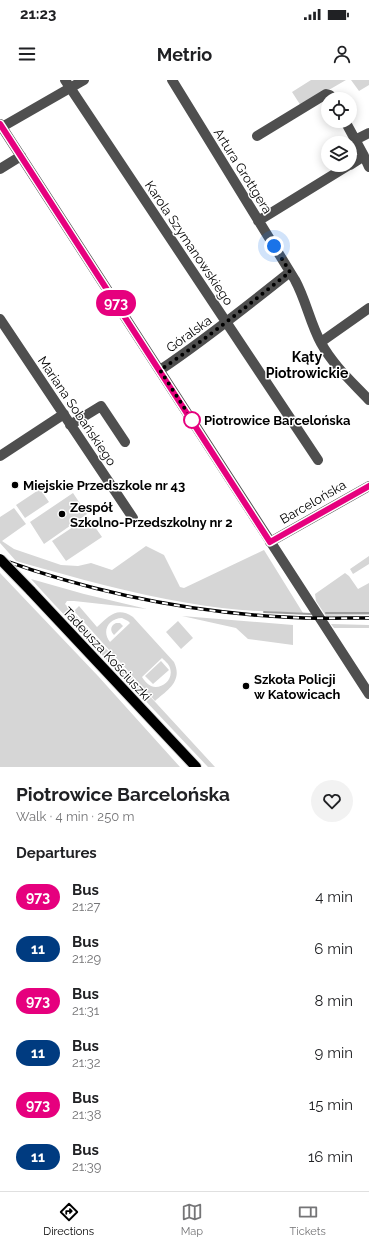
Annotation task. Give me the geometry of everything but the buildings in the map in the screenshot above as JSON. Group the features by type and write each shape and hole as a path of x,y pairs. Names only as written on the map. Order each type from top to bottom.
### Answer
{"main road":[{"name":"Tadeusza Kościuszki","path":"0,559 196,767"}],"street":[{"path":"84,80 68,84 1,125 369,694"},
{"name":"Artura Grottgera","path":"172,80 295,280 304,298 315,331 332,360 369,400"},
{"name":"Karola Szymanowskiego","path":"68,84 318,460"},
{"path":"257,136 321,97"},
{"path":"357,139 369,132"},
{"path":"357,144 369,167"},
{"path":"0,170 21,156"},
{"path":"357,160 364,156"},
{"path":"258,221 338,172"},
{"name":"Góralska","path":"160,370 194,347 290,272"},
{"path":"321,342 369,308"},
{"name":"Mariana Sobańskiego","path":"0,319 133,518"},
{"path":"70,425 101,406 126,442"},
{"path":"0,456 64,414"},
{"name":"Barcelońska","path":"270,542 369,486"}],"shaded area":[{"path":"311,80 346,80 325,92 321,92 321,94 301,106 292,92"},
{"path":"351,80 369,80 369,85 359,91"},
{"path":"40,489 49,502 25,518 16,505"},
{"path":"73,493 87,514 44,544 30,522"},
{"path":"14,508 26,524 2,541 14,549 61,565 78,566 91,563 112,570 146,546 164,555 180,587 184,588 264,550 303,613 231,609 167,599 105,585 16,561 0,543 0,517"},
{"path":"88,517 102,537 66,561 52,541"},
{"path":"369,556 369,564 353,574 350,569"},
{"path":"0,573 98,676 180,767 0,767"},
{"path":"345,573 349,576 358,589 369,583 369,615 326,616 316,601 315,594"},
{"path":"31,579 84,594 147,609 74,601 67,601 65,604 215,767 208,767"},
{"path":"79,606 97,627 109,616 118,612 122,612 133,617 174,662 177,675 173,684 155,701 74,611","holes":["122,618 130,623 110,642 107,638 106,630 113,620","162,658 169,667 171,672 170,676 166,683 159,687 151,686 142,677"]},
{"path":"182,616 293,625 293,645 248,639 236,628"},
{"path":"178,621 193,638 181,649 166,632"},
{"path":"116,623 120,623 123,626 114,635 111,629"},
{"path":"331,624 369,625 369,628 334,628"},
{"path":"161,661 169,670 153,684 145,676"}],"waterway":[{"path":"264,612 311,614"},
{"path":"326,613 369,613"}],"railway":[{"path":"0,559 34,571 104,591 176,605 284,617 369,618"}],"bus line":[{"name":"973","path":"0,124 270,542 369,486"}],"place":[{"name":"Piotrowice Barcelońska","path":"192,420"},
{"name":"Miejskie Przedszkole nr 43","path":"15,485"},
{"name":"Zespół Szkolno-Przedszkolny nr 2","path":"62,514"},
{"name":"Szkoła Policji w Katowicach","path":"246,686"}],"district":[{"name":"Kąty Piotrowickie","path":"307,366"}],"route":[{"path":"192,420 160,370 194,347 290,272 274,246"}]}
